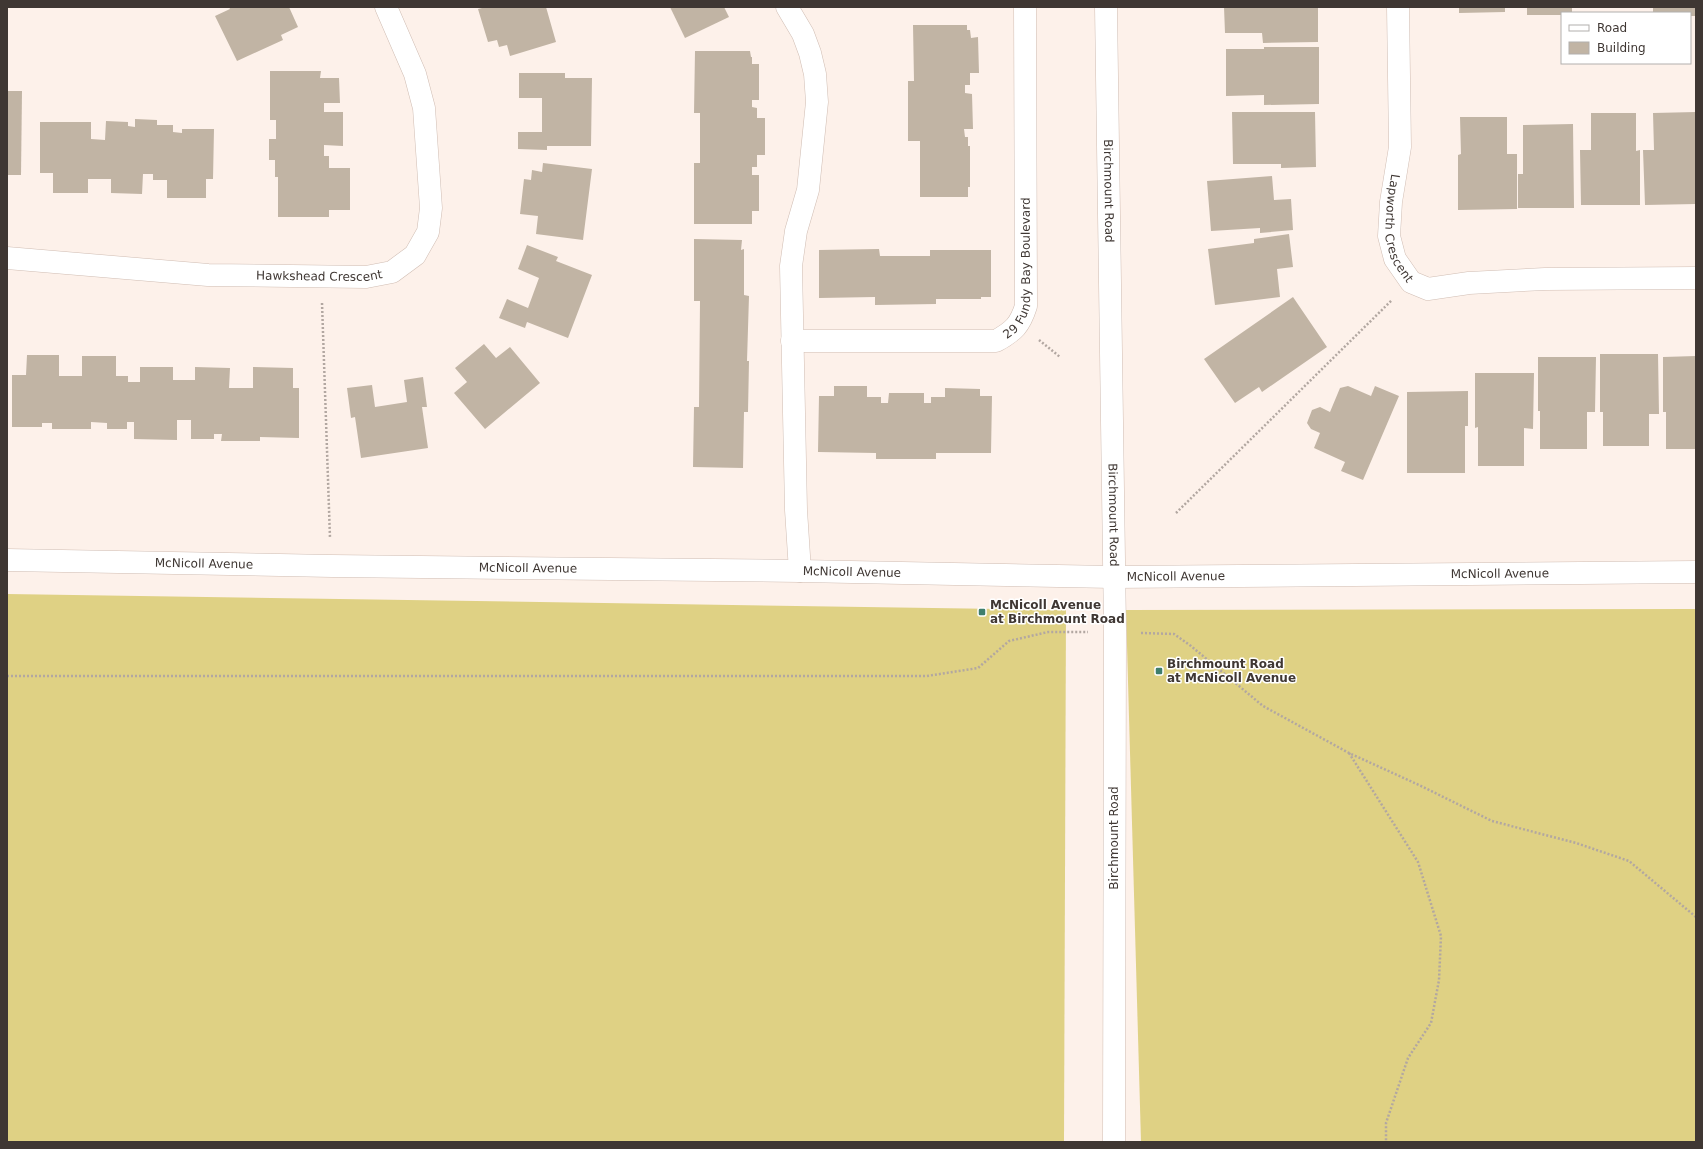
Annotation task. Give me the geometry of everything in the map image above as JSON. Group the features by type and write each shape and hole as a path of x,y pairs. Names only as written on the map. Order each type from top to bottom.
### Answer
{"main road":[{"name":"Hawkshead Crescent","path":"7,258 176,274 366,277 392,272 415,255 428,232 431,208 424,108 415,74 386,7"},
{"path":"787,7 803,34 810,53 815,74 817,102 808,190 796,232 791,266 796,510 800,571"},
{"name":"29 Fundy Bay Boulevard","path":"792,341 996,341 1012,333 1022,319 1026,306 1025,7"},
{"name":"Birchmount Road","path":"1106,7 1113,578 1115,629 1114,1142"},
{"name":"Lapworth Crescent","path":"1398,7 1400,147 1391,202 1389,236 1395,259 1411,282 1428,289 1469,283 1545,279 1696,278"},
{"name":"McNicoll Avenue","path":"7,560 332,566 800,571 1113,578 1696,572"}],"path":[{"path":"322,277 328,504 332,566"},
{"path":"1176,513 1411,282"},
{"path":"7,676 927,676 978,668 1009,642 1048,632"},
{"path":"1174,634 1191,646 1263,706 1349,753 1419,784 1492,821 1576,842 1629,862 1696,917"},
{"path":"1349,753 1418,862 1442,936 1438,980 1431,1023 1408,1058 1386,1123 1386,1142"}],"shaded area":[{"path":"7,594 1066,610 1064,1142 7,1142"},
{"path":"1696,609 1696,1142 1141,1142 1126,610"}],"building":[{"path":"229,7 289,7 298,27 281,35 283,40 237,61 215,16 230,9"},
{"path":"486,7 546,7 556,42 510,56 507,45 499,47 497,40 488,42 478,9"},
{"path":"670,7 724,7 729,17 685,38"},
{"path":"1224,7 1318,7 1318,42 1263,43 1262,33 1225,33"},
{"path":"1459,7 1505,7 1505,12 1459,13"},
{"path":"1527,7 1572,7 1572,12 1561,12 1561,15 1527,15"},
{"path":"1653,7 1696,7 1696,16 1691,16 1691,12 1653,12"},
{"path":"913,25 967,25 967,30 970,30 971,38 978,37 979,73 970,73 970,85 965,85 965,93 972,94 973,129 964,129 965,137 968,137 968,146 970,146 970,187 968,187 968,197 920,197 920,141 908,141 908,81 914,81"},
{"path":"1264,47 1319,47 1319,104 1264,105 1264,95 1226,96 1226,49 1264,49"},
{"path":"695,51 750,51 752,64 759,64 759,100 752,100 752,107 757,108 757,118 765,118 765,155 757,155 757,167 752,167 752,175 759,175 759,211 752,211 752,224 694,224 694,163 700,163 700,113 694,113"},
{"path":"270,71 321,71 320,78 339,78 340,103 324,103 324,112 343,112 343,146 324,145 324,156 329,156 329,168 350,168 350,210 329,210 329,217 278,217 278,177 275,177 275,160 269,160 269,139 276,139 276,120 270,120"},
{"path":"519,73 565,73 565,78 592,78 591,146 547,146 547,150 518,149 518,132 542,132 542,98 519,98"},
{"path":"7,91 22,91 21,175 7,175"},
{"path":"1232,112 1315,112 1316,167 1281,168 1281,164 1233,164"},
{"path":"1696,112 1696,204 1645,205 1643,150 1654,150 1653,113"},
{"path":"1591,113 1636,113 1636,151 1640,150 1640,205 1581,205 1580,150 1591,150"},
{"path":"1460,117 1507,117 1507,154 1517,154 1517,209 1458,210 1458,155 1461,154"},
{"path":"135,119 157,120 157,125 173,125 173,132 182,133 182,129 214,129 213,179 206,179 206,198 167,198 167,180 153,180 153,174 143,174 142,194 111,193 111,179 88,179 88,193 53,193 53,173 40,173 40,122 91,122 91,139 105,140 106,121 128,122 128,126 135,127"},
{"path":"1573,124 1574,208 1518,208 1518,174 1523,174 1523,125"},
{"path":"543,163 592,169 583,240 536,234 538,216 520,214 524,179 531,180 532,170 542,172"},
{"path":"1272,176 1274,200 1291,199 1293,230 1260,233 1260,228 1211,231 1207,181"},
{"path":"1289,234 1293,267 1277,269 1280,297 1215,305 1208,249 1254,243 1254,239"},
{"path":"694,239 742,240 741,250 744,249 744,295 749,296 747,361 749,361 748,412 744,412 743,468 693,467 694,407 699,407 700,301 694,301"},
{"path":"527,245 558,257 556,261 592,275 568,338 527,322 525,328 499,318 507,299 528,308 539,278 518,269"},
{"path":"879,249 880,256 930,256 930,250 991,250 991,297 981,297 981,299 936,299 936,304 875,305 875,297 819,298 819,250"},
{"path":"1293,297 1327,347 1262,392 1259,387 1235,403 1204,359"},
{"path":"484,344 496,358 510,347 540,383 485,429 454,393 467,382 455,368"},
{"path":"1600,354 1658,354 1659,414 1649,414 1649,446 1603,446 1603,412 1600,412"},
{"path":"27,355 59,355 59,376 82,376 82,356 116,356 116,376 128,376 128,382 140,382 140,367 173,367 173,380 195,380 195,367 230,368 229,388 253,388 253,367 293,368 293,388 299,388 299,438 260,437 260,441 221,441 222,434 214,434 214,439 191,439 191,420 177,420 177,440 134,439 134,422 127,422 127,429 107,429 107,423 91,422 91,429 52,429 52,423 42,423 42,427 12,427 12,375 26,375"},
{"path":"1696,356 1696,449 1666,449 1666,412 1663,412 1663,357"},
{"path":"1538,357 1596,357 1595,412 1587,412 1587,449 1540,449"},
{"path":"1475,373 1534,373 1533,429 1524,428 1524,466 1478,466 1478,427 1475,428"},
{"path":"423,377 427,407 422,407 428,448 361,458 355,417 351,418 347,388 372,385 375,407 407,402 404,380"},
{"path":"834,386 867,386 867,397 881,397 881,403 888,403 889,393 924,393 924,403 931,403 931,397 945,397 945,388 980,389 980,396 992,396 991,453 936,453 936,459 876,459 876,453 818,452 819,396 834,396"},
{"path":"1348,386 1371,396 1375,386 1399,396 1363,480 1341,471 1345,462 1314,448 1320,433 1311,429 1307,423 1312,410 1320,407 1330,412 1340,388"},
{"path":"1468,391 1468,426 1465,426 1465,473 1407,473 1407,392"}],"place":[{"name":"McNicoll Avenue at Birchmount Road","path":"982,612"},
{"name":"Birchmount Road at McNicoll Avenue","path":"1159,671"}]}
